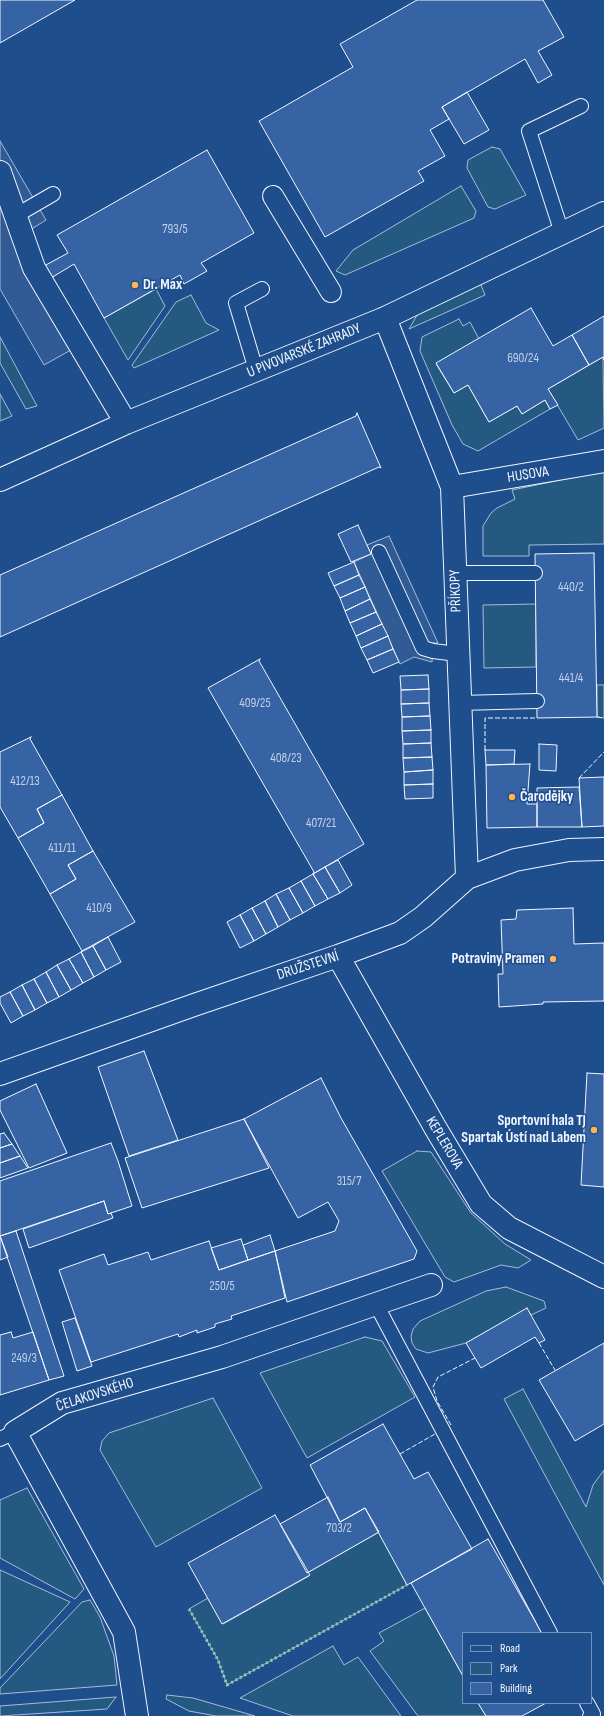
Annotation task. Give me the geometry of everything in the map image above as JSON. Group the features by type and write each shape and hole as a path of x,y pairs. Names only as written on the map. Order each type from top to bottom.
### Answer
{"street":[{"path":"0,172 34,268 126,423"},
{"path":"273,196 331,292"},
{"name":"U PIVOVARSKÉ ZAHRADY","path":"0,480 126,423 385,318 604,213"},
{"name":"PŘÍKOPY","path":"385,318 452,487 459,703 467,878"},
{"name":"HUSOVA","path":"452,487 604,461"},
{"name":"DRUŽSTEVNÍ","path":"0,1074 400,933 424,917 467,878 515,860 569,850 604,849"},
{"name":"KEPLEROVA","path":"338,956 436,1129 481,1204 509,1228 604,1277"},
{"name":"ČELAKOVSKÉHO","path":"137,1716 124,1632 7,1435 62,1403 222,1357 431,1285"}],"lane":[{"path":"562,233 529,131 581,106"},
{"path":"15,216 53,194"},
{"path":"256,370 236,303 262,289"},
{"path":"379,552 424,648 433,651 458,654"},
{"path":"455,573 535,574"},
{"path":"459,703 537,702"},
{"path":"376,1304 549,1632"},
{"path":"588,1704 593,1714 590,1716"}],"green space":[{"path":"492,147 500,149 526,195 495,209 488,207 467,168 468,160"},
{"path":"461,186 476,211 474,218 345,275 336,271 353,250"},
{"path":"480,283 485,295 409,329 420,310"},
{"path":"156,289 165,306 128,360 104,318"},
{"path":"191,295 206,323 219,330 134,368 132,365 176,302"},
{"path":"459,319 463,326 470,322 479,339 436,364 454,393 468,385 489,422 517,406 522,414 545,400 550,409 478,451 463,444 452,425 420,351 422,337"},
{"path":"0,337 37,406 26,409 0,363"},
{"path":"603,357 604,428 578,440 548,389"},
{"path":"0,394 12,416 0,421"},
{"path":"604,471 604,544 529,545 529,556 483,556 483,526 491,513 497,508 515,499 512,490"},
{"path":"536,604 536,667 484,668 483,605"},
{"path":"597,685 604,685 604,718 597,717"},
{"path":"417,1151 431,1152 471,1213 505,1244 531,1260 518,1268 501,1265 454,1282 445,1277 382,1171"},
{"path":"506,1287 544,1301 546,1308 531,1315 527,1309 466,1343 428,1353 416,1349 412,1343 411,1336 413,1329 420,1321 486,1291"},
{"path":"365,1337 382,1341 415,1397 307,1458 260,1373"},
{"path":"523,1389 586,1507 593,1485 604,1470 604,1585 504,1399"},
{"path":"213,1398 262,1488 156,1547 100,1450 102,1441 109,1433"},
{"path":"27,1488 84,1589 75,1599 0,1558 0,1500"},
{"path":"379,1532 407,1585 227,1685 218,1660 189,1609 208,1598 223,1624 309,1576 307,1573"},
{"path":"0,1570 70,1602 0,1679"},
{"path":"90,1600 100,1617 114,1656 117,1685 0,1694 0,1688 82,1602"},
{"path":"425,1608 462,1674 462,1704 479,1704 486,1716 418,1716 370,1651 384,1641 379,1633"},
{"path":"333,1646 344,1665 358,1657 401,1716 293,1716 240,1698"},
{"path":"167,1695 193,1698 255,1716 216,1716 189,1711 166,1699"},
{"path":"116,1697 107,1709 0,1716 0,1706"}],"shaded area":[{"path":"0,141 46,220 17,238 80,345 44,365 0,289"},
{"path":"389,536 438,643 433,643 432,662 414,657 400,664 354,562 371,554 367,545"}],"building":[{"path":"0,0 75,0 0,43"},
{"path":"417,0 543,0 564,37 538,51 552,75 538,83 525,59 442,107 449,119 430,130 445,156 418,171 424,181 325,237 259,121 353,67 340,44"},
{"path":"467,92 489,130 464,144 442,107"},
{"path":"207,150 254,233 201,263 207,271 184,284 180,275 104,318 74,264 51,278 44,266 68,253 57,235"},
{"path":"531,308 553,346 572,335 589,365 548,389 558,405 550,409 545,400 522,414 517,406 489,422 468,385 454,393 436,363"},
{"path":"604,316 604,360 603,357 589,365 572,335"},
{"path":"357,413 381,468 379,467 0,637 0,575 356,416"},
{"path":"358,525 371,554 351,562 338,534"},
{"path":"594,553 597,717 537,718 535,554"},
{"path":"354,562 359,575 334,586 328,573"},
{"path":"359,575 365,587 340,598 334,586"},
{"path":"365,587 370,599 345,611 340,598"},
{"path":"370,599 376,612 350,623 345,611"},
{"path":"376,612 382,624 356,636 350,623"},
{"path":"382,624 388,636 361,648 356,636"},
{"path":"388,636 393,649 367,660 361,648"},
{"path":"393,649 399,662 373,673 367,660"},
{"path":"260,659 259,661 364,844 313,874 314,872 208,688"},
{"path":"428,675 429,689 401,690 400,676"},
{"path":"429,689 429,703 401,704 401,690"},
{"path":"429,703 430,716 402,717 401,704"},
{"path":"430,716 431,730 402,731 402,717"},
{"path":"431,730 431,743 403,744 402,731"},
{"path":"31,737 30,739 62,795 37,809 44,823 18,838 0,807 0,752"},
{"path":"431,743 432,757 403,758 403,744"},
{"path":"539,744 557,745 556,771 539,770"},
{"path":"485,750 515,750 514,764 486,765"},
{"path":"432,757 433,770 404,772 403,758"},
{"path":"530,764 527,804 537,804 537,827 487,828 486,765"},
{"path":"433,770 433,784 404,785 404,772"},
{"path":"604,777 604,826 582,827 579,778"},
{"path":"433,784 433,798 405,799 404,785"},
{"path":"579,787 582,827 537,827 537,788"},
{"path":"62,795 93,851 68,865 76,879 50,894 18,838 44,823 37,809"},
{"path":"93,851 135,922 82,951 50,894 76,879 68,865"},
{"path":"338,860 352,885 340,893 325,867"},
{"path":"325,867 340,893 328,899 313,874"},
{"path":"313,874 328,899 315,906 301,881"},
{"path":"301,881 315,906 303,913 289,888"},
{"path":"289,888 303,913 290,920 276,894"},
{"path":"276,894 290,920 278,927 265,901"},
{"path":"265,901 278,927 266,934 252,908"},
{"path":"252,908 266,934 254,941 240,915"},
{"name":"Potraviny Pramen","path":"573,908 574,944 604,943 604,1001 543,1002 543,1004 499,1007 498,974 503,974 501,920 516,919 517,910"},
{"path":"240,915 254,941 240,948 227,922"},
{"path":"108,937 121,962 106,970 93,946"},
{"path":"93,946 106,970 94,977 81,952"},
{"path":"81,952 94,977 83,983 69,959"},
{"path":"69,959 83,983 71,990 57,965"},
{"path":"57,965 71,990 59,997 46,972"},
{"path":"46,972 59,997 47,1003 34,979"},
{"path":"34,979 47,1003 35,1010 22,985"},
{"path":"22,985 35,1010 23,1016 10,992"},
{"path":"10,992 23,1016 11,1023 0,1003 0,997"},
{"path":"144,1051 178,1140 129,1156 98,1067"},
{"name":"Sportovní hala TJ Spartak Ústí nad Labem","path":"587,1073 604,1074 604,1187 581,1185"},
{"path":"321,1078 341,1118 417,1251 414,1259 287,1302 275,1251 335,1231 339,1221 328,1202 298,1218 244,1119"},
{"path":"36,1084 67,1153 29,1168 0,1110 0,1101"},
{"path":"244,1119 269,1168 142,1208 125,1158"},
{"path":"4,1133 12,1144 0,1148 0,1134"},
{"path":"111,1143 132,1206 108,1214 104,1201 0,1236 0,1181"},
{"path":"12,1144 20,1156 0,1163 0,1148"},
{"path":"20,1156 28,1168 0,1178 0,1163"},
{"path":"104,1201 108,1214 111,1213 113,1218 29,1248 23,1229"},
{"path":"16,1231 64,1376 49,1380 0,1236"},
{"path":"270,1235 275,1251 248,1260 243,1245"},
{"path":"0,1236 8,1257 0,1260"},
{"path":"241,1239 248,1260 219,1270 211,1248"},
{"path":"209,1241 219,1270 275,1251 285,1298 231,1316 232,1319 215,1324 215,1327 197,1333 197,1330 179,1337 178,1334 91,1362 59,1270 104,1254 108,1265 148,1252 151,1260"},
{"path":"527,1308 545,1340 539,1343 535,1337 481,1368 466,1343"},
{"path":"75,1318 92,1366 77,1371 62,1322"},
{"path":"11,1332 13,1338 33,1332 49,1380 0,1395 0,1335"},
{"path":"604,1343 604,1424 575,1441 539,1380"},
{"path":"383,1424 414,1479 428,1472 472,1549 407,1585 365,1508 340,1522 310,1465"},
{"path":"328,1497 340,1522 365,1508 379,1532 307,1573 280,1524"},
{"path":"275,1515 310,1575 222,1624 188,1563"},
{"path":"488,1539 541,1632 462,1632 462,1674 411,1583"},
{"path":"479,1704 544,1704 522,1716 486,1716"}],"hedge":[{"path":"189,1609 218,1660 227,1685 407,1585"}],"fence":[{"path":"597,717 604,718"},
{"path":"485,750 485,718 537,718"},
{"path":"579,778 604,752"},
{"path":"539,1343 555,1370"},
{"path":"451,1425 437,1401 433,1387 438,1377 475,1358"},
{"path":"400,1454 435,1434"}],"place":[{"name":"Dr. Max","path":"135,285"},
{"name":"Čarodějky","path":"512,797"},
{"name":"Potraviny Pramen","path":"553,959"},
{"name":"Sportovní hala TJ Spartak Ústí nad Labem","path":"594,1130"}]}
